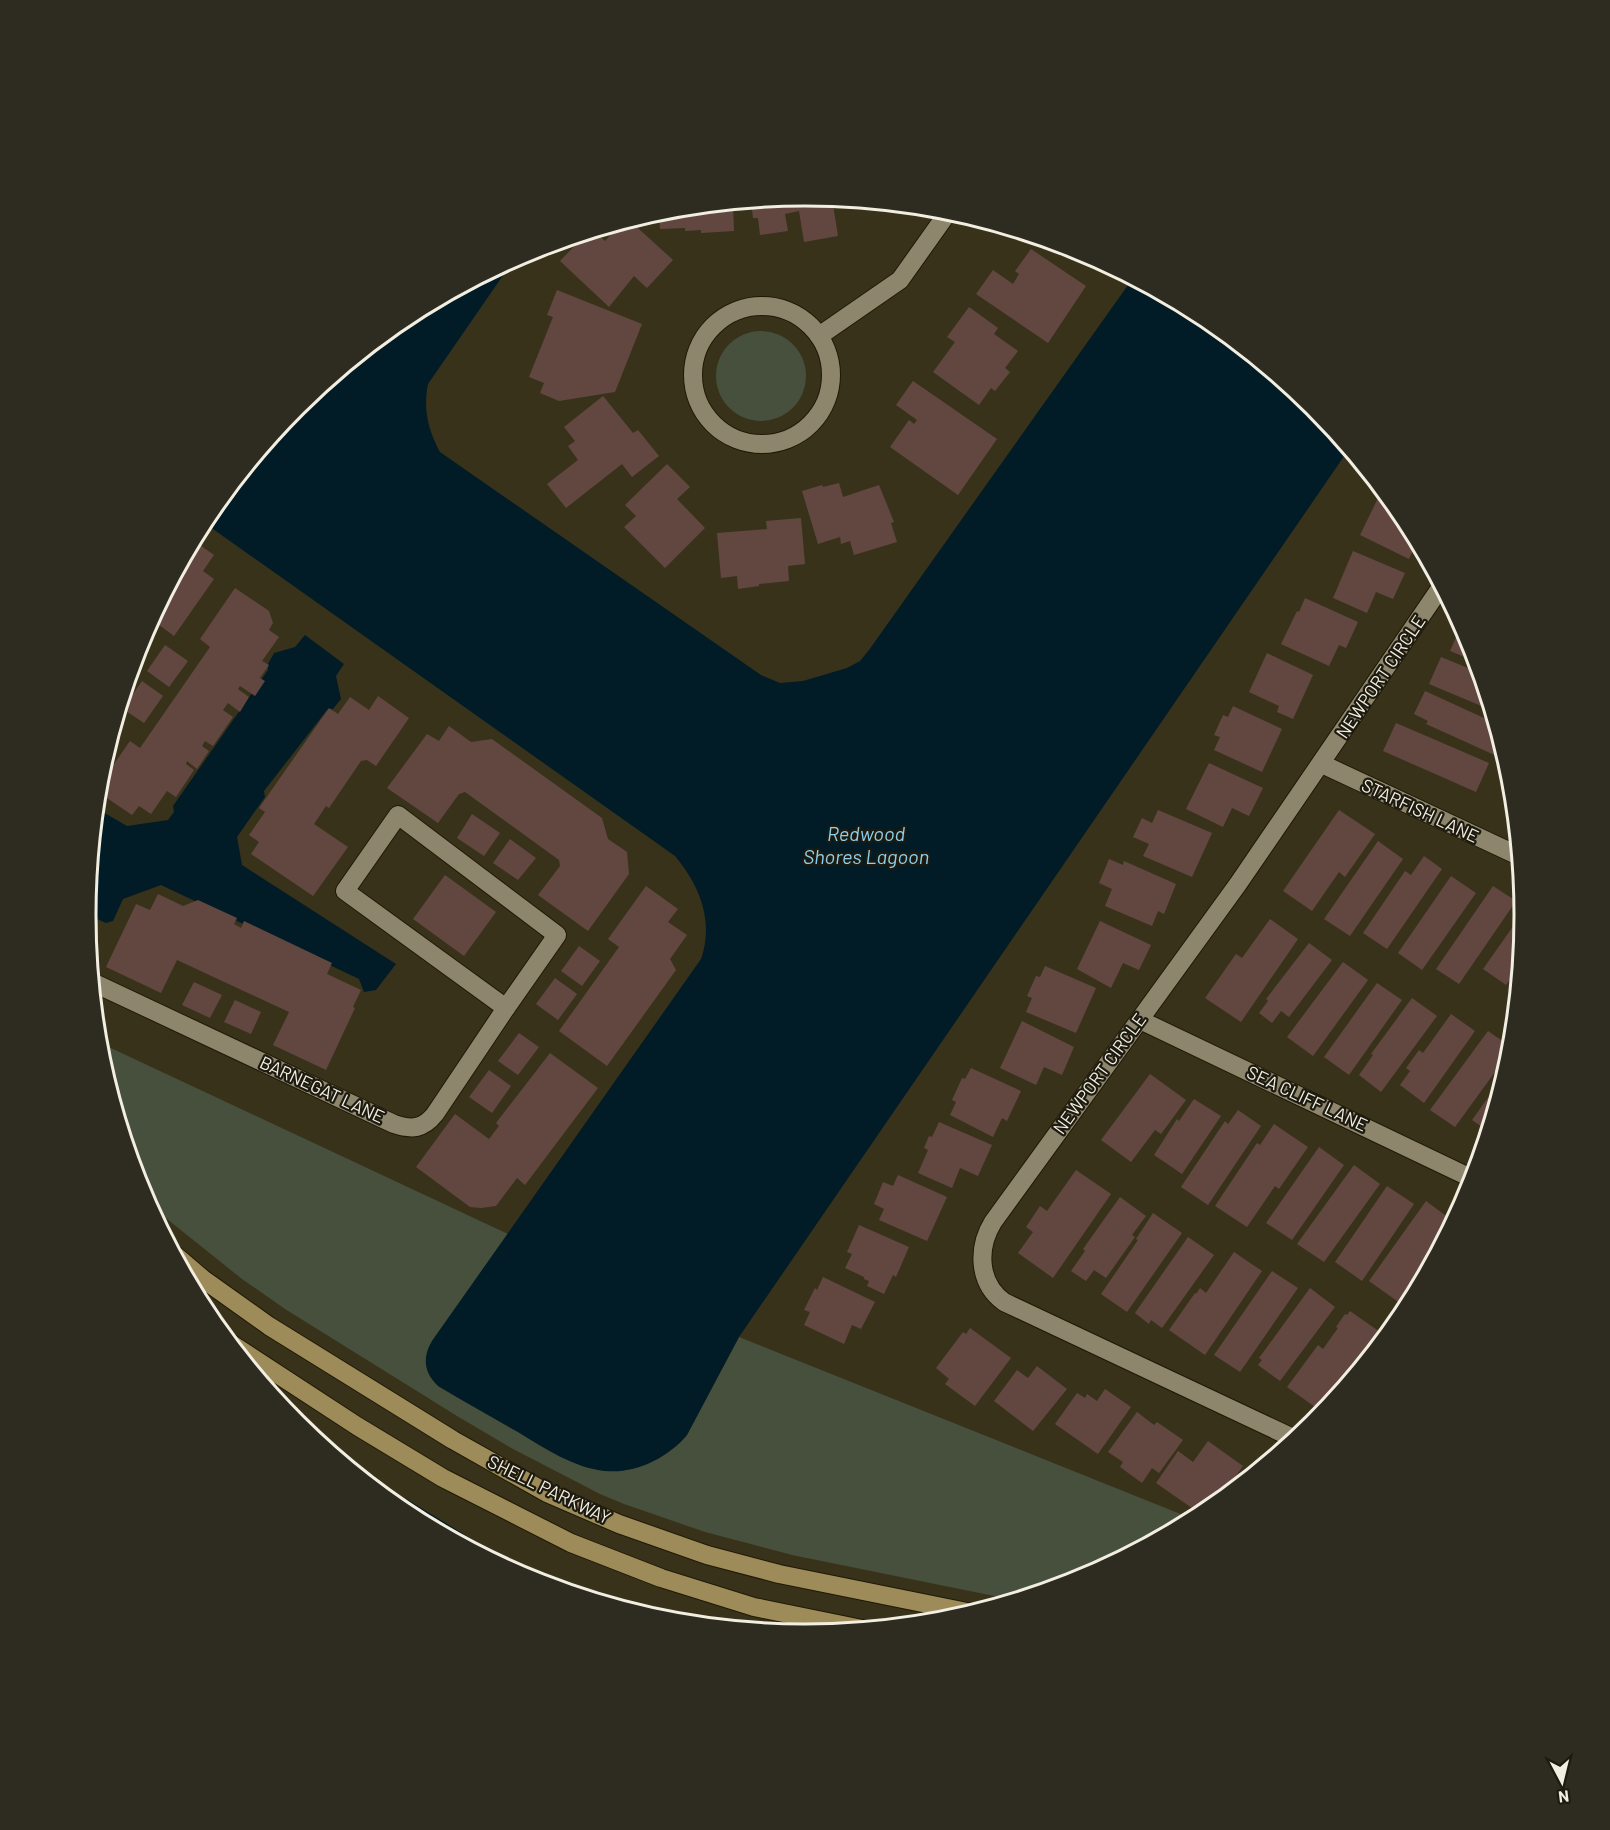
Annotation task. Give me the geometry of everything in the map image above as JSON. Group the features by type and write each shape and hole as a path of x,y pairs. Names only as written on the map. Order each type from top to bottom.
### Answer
{"street":[{"path":"819,336 900,280 943,220"},
{"path":"756,306 781,308 802,319 819,336 829,355 832,377 830,388 828,398 818,418 801,433 781,442 760,445 738,441 719,430 704,414 694,392 692,368 699,345 713,326 733,312 756,306"},
{"name":"NEWPORT CIRCLE","path":"1286,1435 1004,1302 992,1291 984,1272 982,1242 993,1222 1322,764 1437,594"},
{"name":"STARFISH LANE","path":"1322,764 1511,852"},
{"path":"398,815 557,935 506,1008 345,891 398,815"},
{"name":"BARNEGAT LANE","path":"100,986 384,1120 411,1128 423,1125 435,1114 506,1008"},
{"name":"SEA CLIFF LANE","path":"1140,1020 1464,1175"},
{"name":"SHELL PARKWAY","path":"190,1268 269,1326 453,1440 547,1493 619,1524 707,1556 779,1574 952,1608"},
{"name":"SHELL PARKWAY","path":"251,1357 357,1426 443,1478 571,1543 661,1578 754,1607 832,1623"}],"green space":[{"path":"752,331 770,331 786,338 799,351 806,367 806,385 799,401 786,414 770,421 752,421 736,414 723,401 716,385 716,367 723,351 736,338"},
{"path":"109,1047 508,1234 432,1341 438,1386 572,1461 604,1471 626,1470 658,1459 687,1435 739,1337 1183,1515 1119,1551 1076,1570 999,1597 792,1555 705,1532 600,1494 513,1449 457,1416 285,1309 242,1279 163,1216 134,1143 120,1099"}],"water":[{"name":"Redwood Shores Lagoon","path":"505,273 428,384 426,402 428,419 432,436 440,452 761,675 780,683 803,681 847,668 860,661 1129,284 1199,325 1237,353 1306,414 1344,456 739,1337 687,1435 670,1451 650,1463 628,1470 605,1471 582,1466 560,1456 438,1386 427,1370 426,1359 432,1341 701,959 706,931 702,905 691,879 675,856 211,528 243,483 304,414 373,353 411,325 451,301"},
{"path":"305,635 344,664 336,676 341,699 333,709 327,710 264,791 265,797 237,837 242,865 396,964 376,990 364,992 359,979 161,885 123,899 113,921 106,923 96,919 104,812 127,826 168,820 174,812 173,806 268,670 268,664 274,653 295,647"},
{"path":"385,1486 492,1552 450,1529"}],"building":[{"path":"833,207 838,236 804,242 799,211 785,214 788,231 760,235 758,218 753,218 752,209"},
{"path":"733,210 734,231 701,233 701,230 685,231 685,228 660,229 660,222"},
{"path":"636,227 673,260 647,288 634,276 609,307 560,261 576,244 600,237 605,241 612,233"},
{"path":"1031,249 1086,286 1048,343 976,294 993,270 1013,284 1019,274 1015,271"},
{"path":"557,290 642,324 615,392 559,401 540,393 544,383 529,377 553,317 547,315"},
{"path":"969,307 998,328 994,334 1018,351 1005,368 1010,372 995,391 991,388 979,405 933,372 955,342 947,337"},
{"path":"913,381 997,439 958,495 890,447 909,420 914,424 917,420 896,405"},
{"path":"603,396 633,433 638,430 659,456 632,477 622,464 566,508 547,484 578,460 568,446 575,441 564,427"},
{"path":"667,464 690,487 677,499 705,528 665,568 624,527 636,516 625,505"},
{"path":"839,483 843,497 879,485 894,522 891,523 897,542 854,555 850,541 841,544 840,537 818,544 802,491"},
{"path":"1378,498 1413,550 1409,559 1360,535"},
{"path":"801,518 805,564 788,566 789,581 738,589 737,576 721,578 717,533 767,529 766,521"},
{"path":"200,545 214,555 203,571 214,579 174,636 159,625"},
{"path":"1353,551 1405,573 1393,599 1376,592 1367,613 1333,598"},
{"path":"235,588 269,611 273,623 269,630 279,637 262,661 269,665 260,678 265,681 255,696 240,686 238,689 249,697 240,712 228,703 223,710 233,717 213,746 205,741 202,746 209,751 197,769 187,761 186,764 194,770 176,797 167,791 151,814 139,806 132,815 106,798 112,766 130,741 140,748 210,647 200,639"},
{"path":"1305,598 1358,622 1346,648 1339,645 1329,666 1281,644"},
{"path":"1457,636 1465,657 1450,651"},
{"path":"165,645 188,661 169,687 147,671"},
{"path":"1267,653 1313,675 1293,719 1277,712 1279,706 1249,692"},
{"path":"1441,657 1469,669 1482,706 1429,684"},
{"path":"142,681 163,696 144,723 126,711 131,698"},
{"path":"1425,691 1486,719 1495,755 1426,724 1428,721 1414,714"},
{"path":"378,696 409,718 376,766 367,760 361,761 329,808 326,806 314,824 348,847 313,896 251,854 259,842 249,835 265,812 259,808 329,708 338,714 350,697 369,710"},
{"path":"1233,706 1282,729 1262,772 1214,750 1220,737 1214,735 1223,715 1228,717"},
{"path":"1396,723 1489,763 1476,792 1383,751"},
{"path":"449,726 471,742 492,739 602,818 608,839 627,852 629,874 588,931 538,895 560,866 559,860 465,792 459,794 438,823 387,788 427,734 439,741"},
{"path":"1209,763 1263,788 1249,816 1232,808 1223,827 1186,809"},
{"path":"1158,810 1212,833 1192,877 1143,856 1149,844 1133,837 1142,818 1152,823"},
{"path":"1339,810 1375,834 1345,877 1339,872 1312,911 1283,891"},
{"path":"472,814 500,833 484,856 457,838"},
{"path":"510,839 536,858 518,880 493,863"},
{"path":"1378,841 1403,859 1350,936 1324,919"},
{"path":"1424,856 1442,869 1387,949 1363,933 1405,871 1411,875"},
{"path":"1109,859 1123,865 1124,861 1176,884 1164,914 1158,911 1152,926 1105,906 1112,889 1099,883"},
{"path":"445,875 496,912 464,956 413,919"},
{"path":"1451,876 1476,893 1422,970 1398,953"},
{"path":"646,886 678,909 668,922 687,935 670,959 676,970 607,1066 559,1031 619,947 608,939"},
{"path":"1493,886 1513,899 1514,905 1459,984 1436,969"},
{"path":"158,894 183,906 198,900 237,918 234,924 241,928 244,921 332,963 327,974 361,990 326,1070 273,1045 289,1012 177,960 161,993 106,967 136,904 150,910"},
{"path":"1270,919 1298,939 1241,1022 1205,998 1236,954 1242,958"},
{"path":"1100,921 1151,945 1139,970 1123,963 1111,988 1077,969"},
{"path":"1514,926 1510,979 1506,985 1483,969"},
{"path":"1309,943 1332,960 1289,1017 1281,1011 1272,1023 1259,1013 1268,1001 1266,999"},
{"path":"579,946 600,961 582,986 561,971"},
{"path":"1343,962 1368,980 1313,1056 1287,1037"},
{"path":"1045,966 1096,988 1076,1033 1026,1012 1032,998 1027,996 1036,976 1040,977"},
{"path":"555,978 577,994 558,1020 536,1004"},
{"path":"194,982 222,995 210,1018 182,1005"},
{"path":"1377,983 1402,1000 1349,1075 1324,1057"},
{"path":"1412,998 1437,1016 1381,1092 1359,1075 1373,1055 1371,1054"},
{"path":"235,1000 261,1012 251,1034 224,1022"},
{"path":"1451,1014 1475,1031 1424,1103 1400,1085 1410,1071 1406,1068 1419,1050 1423,1053"},
{"path":"1022,1021 1074,1047 1062,1075 1044,1067 1036,1085 1000,1068"},
{"path":"1488,1031 1502,1041 1496,1070 1455,1127 1430,1110"},
{"path":"519,1033 539,1047 518,1075 498,1061"},
{"path":"550,1053 598,1088 525,1185 517,1178 496,1206 470,1207 416,1167 455,1114 489,1139 499,1126 496,1123"},
{"path":"971,1068 1021,1091 1007,1121 1002,1118 993,1137 950,1115 956,1102 952,1100 962,1078 965,1079"},
{"path":"489,1070 511,1086 492,1113 469,1097"},
{"path":"1150,1074 1186,1100 1161,1134 1155,1130 1131,1162 1101,1140"},
{"path":"1491,1093 1481,1126 1472,1120"},
{"path":"1194,1099 1221,1116 1182,1174 1154,1155 1177,1119 1179,1121"},
{"path":"1238,1110 1261,1126 1208,1205 1181,1187 1225,1121 1228,1124"},
{"path":"939,1122 992,1145 978,1176 960,1168 952,1188 918,1173 928,1150 924,1148"},
{"path":"1274,1124 1308,1147 1279,1189 1275,1186 1247,1227 1215,1206 1257,1143 1260,1145"},
{"path":"1319,1147 1344,1165 1292,1240 1266,1223"},
{"path":"1354,1165 1380,1184 1324,1262 1297,1244"},
{"path":"1076,1170 1111,1194 1053,1278 1018,1253 1033,1232 1026,1227 1040,1206 1047,1211"},
{"path":"898,1175 947,1197 927,1241 879,1220 884,1209 874,1204 883,1182 893,1186"},
{"path":"1387,1186 1414,1204 1362,1281 1335,1262"},
{"path":"1120,1197 1146,1216 1132,1235 1135,1237 1106,1278 1094,1270 1086,1281 1071,1271 1085,1251 1083,1249"},
{"path":"1426,1201 1447,1216 1399,1302 1369,1281"},
{"path":"1153,1213 1182,1233 1127,1312 1101,1294 1138,1240 1136,1239"},
{"path":"859,1225 909,1247 896,1277 893,1275 884,1294 867,1286 869,1281 864,1277 845,1268 852,1254 847,1252"},
{"path":"1188,1237 1214,1255 1162,1328 1151,1320 1149,1324 1135,1313"},
{"path":"1234,1252 1262,1271 1205,1355 1169,1330 1200,1288 1206,1293"},
{"path":"1272,1271 1298,1288 1240,1372 1214,1355"},
{"path":"823,1277 875,1302 861,1329 852,1325 844,1344 804,1325 810,1312 804,1310"},
{"path":"1310,1288 1335,1307 1280,1381 1258,1365 1262,1360 1259,1358"},
{"path":"1350,1311 1379,1331 1315,1407 1287,1387 1318,1345 1323,1349 1345,1314 1347,1315"},
{"path":"970,1328 1011,1358 975,1406 945,1384 949,1379 936,1368 963,1332 966,1334"},
{"path":"1037,1366 1067,1389 1033,1431 994,1401 1017,1370 1028,1378"},
{"path":"1105,1389 1131,1407 1098,1454 1055,1424 1077,1393 1085,1398 1087,1394 1097,1401"},
{"path":"1137,1412 1154,1425 1157,1422 1183,1440 1159,1473 1152,1468 1142,1483 1120,1467 1123,1462 1108,1452"},
{"path":"1208,1441 1243,1466 1233,1480 1193,1509 1156,1483 1178,1451 1193,1462"}]}
